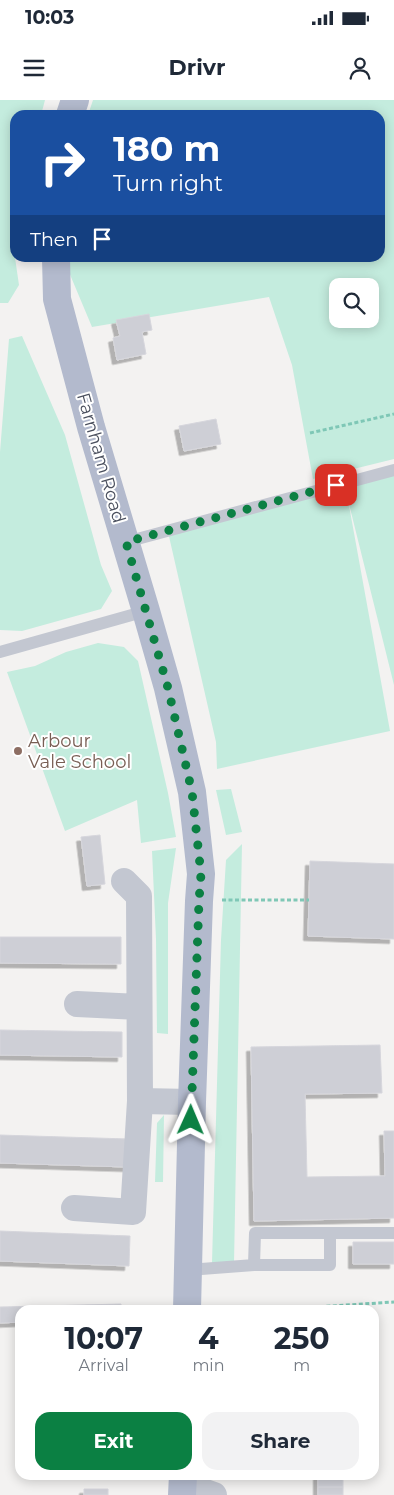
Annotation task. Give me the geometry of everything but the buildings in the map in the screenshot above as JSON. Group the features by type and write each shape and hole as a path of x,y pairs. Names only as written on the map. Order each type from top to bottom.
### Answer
{"main road":[{"name":"Farnham Road","path":"56,262 57,299 91,427 168,688 192,792 201,874 192,1102 187,1305"}],"street":[{"path":"74,1208 133,1212 140,1101 138,896 124,881"},
{"path":"77,1004 139,1007"},
{"path":"140,1101 192,1102"},
{"path":"182,1485 214,1495"}],"lane":[{"path":"126,542 394,470"},
{"path":"0,652 146,611"},
{"path":"254,1266 254,1233 394,1233"},
{"path":"188,1270 254,1266 330,1265 330,1233"}],"path":[{"path":"310,433 394,414"},
{"path":"199,901 309,900"},
{"path":"347,1305 394,1302"}],"green space":[{"path":"0,100 45,100 42,110 10,110 10,262 16,262 19,285 8,303 0,303"},
{"path":"93,100 394,100 394,459 313,479 292,365 269,297 92,327 66,262 385,262 385,110 90,110"},
{"path":"22,336 65,435 101,565 112,591 101,609 22,631 0,630 0,452 9,339"},
{"path":"394,475 394,685 348,500 390,731 217,769 216,742 168,532"},
{"path":"98,643 124,647 138,661 176,837 141,843 137,800 65,831 7,672 35,666 66,652"},
{"path":"231,789 242,832 226,835 216,790"},
{"path":"242,844 234,1264 212,1263 221,940 226,860"},
{"path":"176,848 168,903 168,1034 157,1033 156,939 152,851"},
{"path":"164,1115 163,1182 155,1182 157,1123"}],"place":[{"name":"Arbour Vale School","path":"18,751"}],"route":[{"path":"191,1120 201,874 198,836 192,792 168,688 126,542 336,485"}]}
